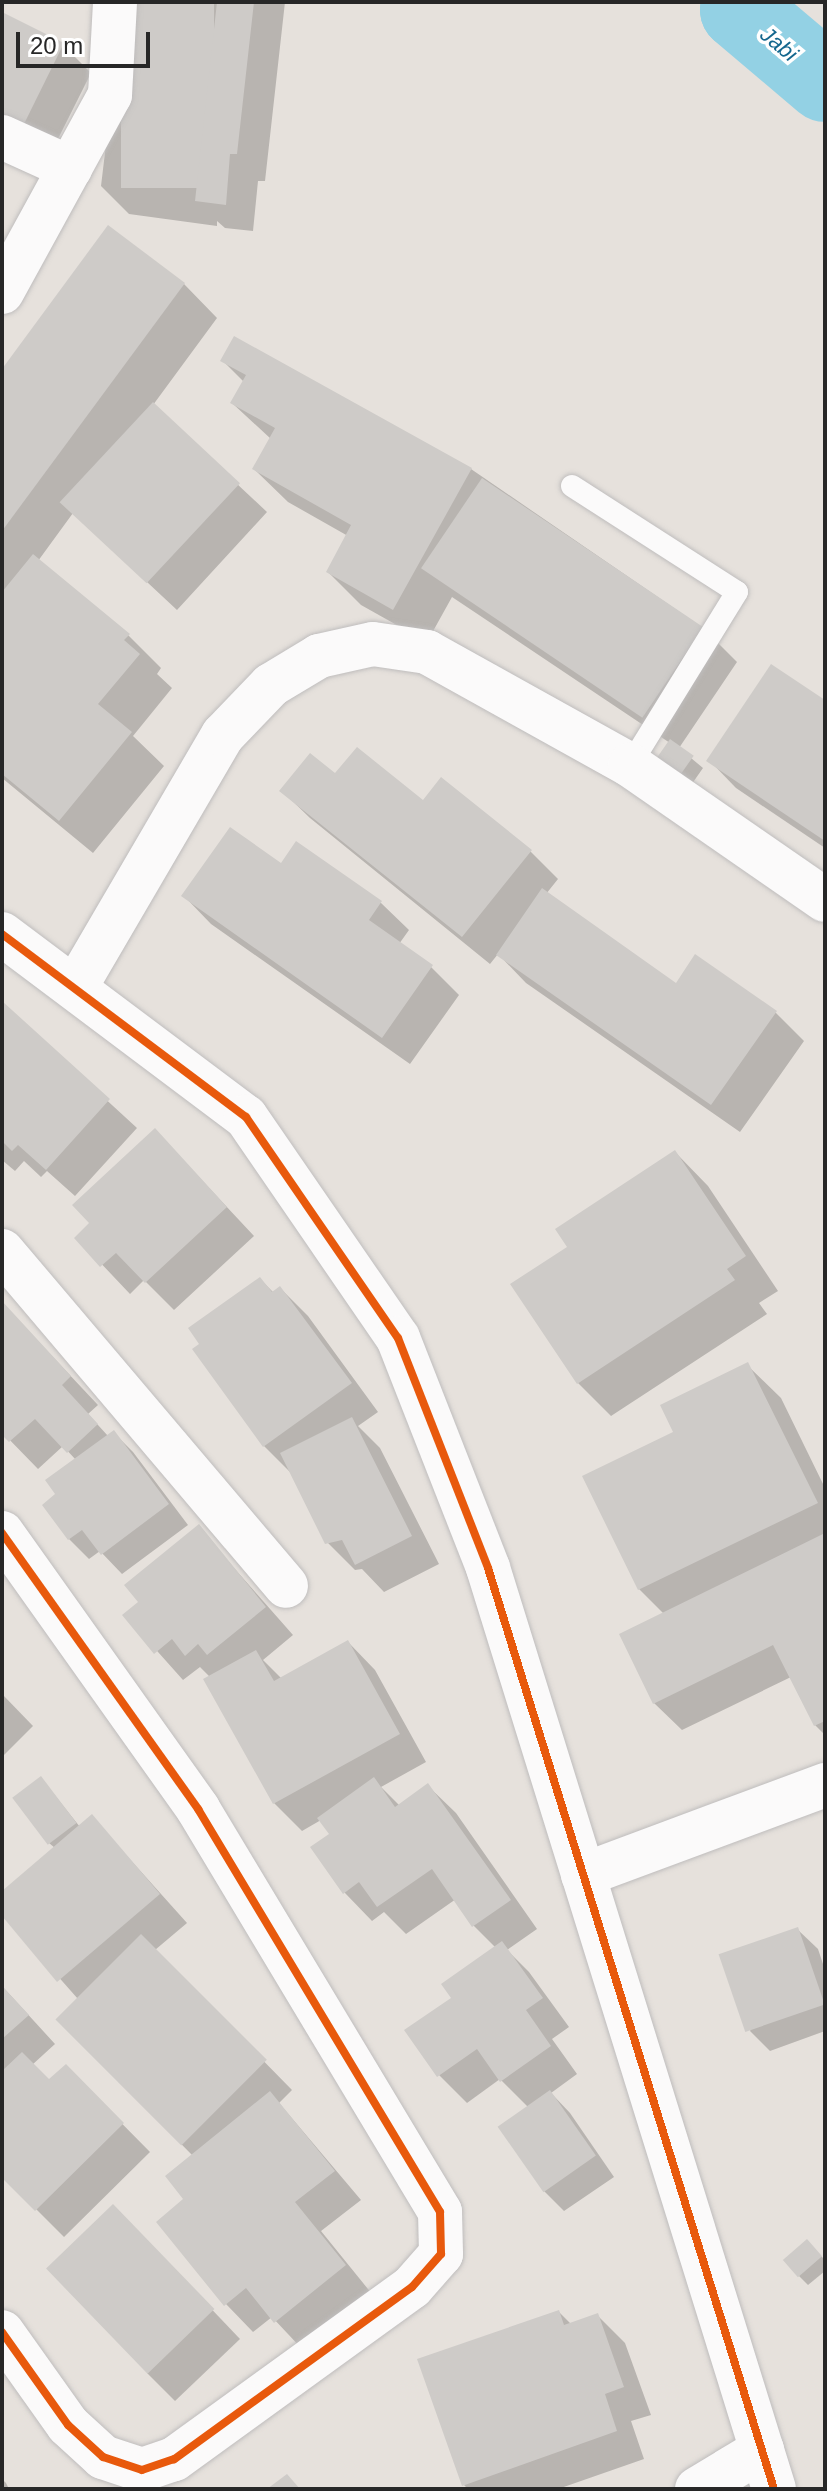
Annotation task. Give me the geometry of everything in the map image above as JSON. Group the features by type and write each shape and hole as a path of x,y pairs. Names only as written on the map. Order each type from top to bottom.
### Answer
{"street":[{"path":"2,292 110,95 115,2"},
{"path":"2,137 70,168"},
{"path":"75,988 223,735 271,685 319,656 373,644 427,652 630,765 825,900"},
{"path":"2,934 246,1117 398,1338 488,1568 768,2469 697,2489"},
{"path":"2,1251 286,1586"},
{"path":"2,1533 198,1809 440,2212 441,2254 412,2287 174,2459 142,2470 103,2457 68,2425 2,2332"},
{"path":"583,1875 825,1785"}],"lane":[{"path":"572,486 737,592 630,765"}],"building":[{"path":"121,2 214,2 214,188 121,188"},
{"path":"217,2 254,2 237,154 230,154 226,205 195,201"},
{"path":"2,12 64,43 22,128 2,118"},
{"path":"108,225 185,283 2,531 2,369"},
{"path":"234,336 472,468 393,610 326,572 351,525 252,469 275,428 230,403 246,375 220,361"},
{"path":"153,402 240,483 147,583 60,502"},
{"path":"482,478 703,627 642,718 421,568"},
{"path":"33,554 130,634 124,640 140,654 98,704 132,732 59,821 2,774 2,592"},
{"path":"771,664 825,700 825,841 706,761"},
{"path":"670,739 694,756 678,779 654,762"},
{"path":"357,747 423,800 441,777 532,850 462,937 279,791 310,753 335,773"},
{"path":"230,827 281,863 296,841 382,901 369,920 433,965 382,1038 181,896"},
{"path":"542,888 676,983 695,954 777,1011 711,1105 496,955"},
{"path":"2,1001 110,1099 46,1170 18,1145 12,1151 2,1141"},
{"path":"155,1128 227,1207 145,1283 116,1253 100,1267 74,1238 89,1223 72,1205"},
{"path":"675,1150 746,1256 727,1269 735,1280 577,1384 510,1284 567,1247 555,1229"},
{"path":"260,1277 272,1292 280,1286 352,1383 263,1447 192,1349 199,1344 188,1328"},
{"path":"2,1301 71,1376 62,1385 98,1424 67,1453 35,1419 9,1442 2,1435"},
{"path":"748,1362 818,1503 638,1590 582,1476 673,1432 660,1405"},
{"path":"352,1417 412,1536 355,1565 342,1540 325,1544 280,1453"},
{"path":"114,1430 169,1504 101,1555 82,1530 68,1540 42,1505 55,1494 45,1480"},
{"path":"199,1524 266,1607 207,1655 198,1644 185,1656 172,1639 154,1654 122,1615 138,1602 124,1585"},
{"path":"825,1533 825,1721 814,1726 773,1645 653,1704 619,1634"},
{"path":"348,1640 400,1734 273,1804 203,1679 256,1650 274,1681"},
{"path":"41,1776 77,1823 48,1845 12,1798"},
{"path":"374,1777 395,1807 428,1783 511,1900 472,1927 432,1869 377,1907 359,1882 343,1894 310,1847 329,1834 317,1818"},
{"path":"92,1814 160,1894 57,1982 2,1916 2,1891"},
{"path":"798,1927 825,2005 745,2032 719,1954"},
{"path":"141,1934 267,2060 181,2145 55,2020"},
{"path":"502,1941 543,1998 526,2010 551,2046 500,2082 477,2049 437,2077 404,2030 451,1998 441,1984"},
{"path":"2,1986 29,2015 2,2039"},
{"path":"22,2052 49,2079 66,2064 124,2123 35,2211 2,2178 2,2071"},
{"path":"550,2090 596,2156 543,2192 498,2127"},
{"path":"270,2091 335,2171 295,2202 346,2265 274,2323 246,2288 224,2306 156,2222 183,2199 165,2176"},
{"path":"113,2204 214,2309 148,2374 46,2269"},
{"path":"807,2239 822,2256 798,2277 783,2260"},
{"path":"559,2310 564,2325 598,2313 624,2387 605,2394 617,2431 462,2486 417,2359"},
{"path":"287,2474 300,2489 267,2489"}],"waterway":[{"name":"Jabi","path":"741,2 740,10 825,82"}],"cycle path":[{"path":"2,934 246,1117 398,1338 488,1568 774,2489"},
{"path":"2,1533 198,1809 440,2212 441,2254 412,2287 174,2459 142,2470 103,2457 68,2425 2,2332"}]}
